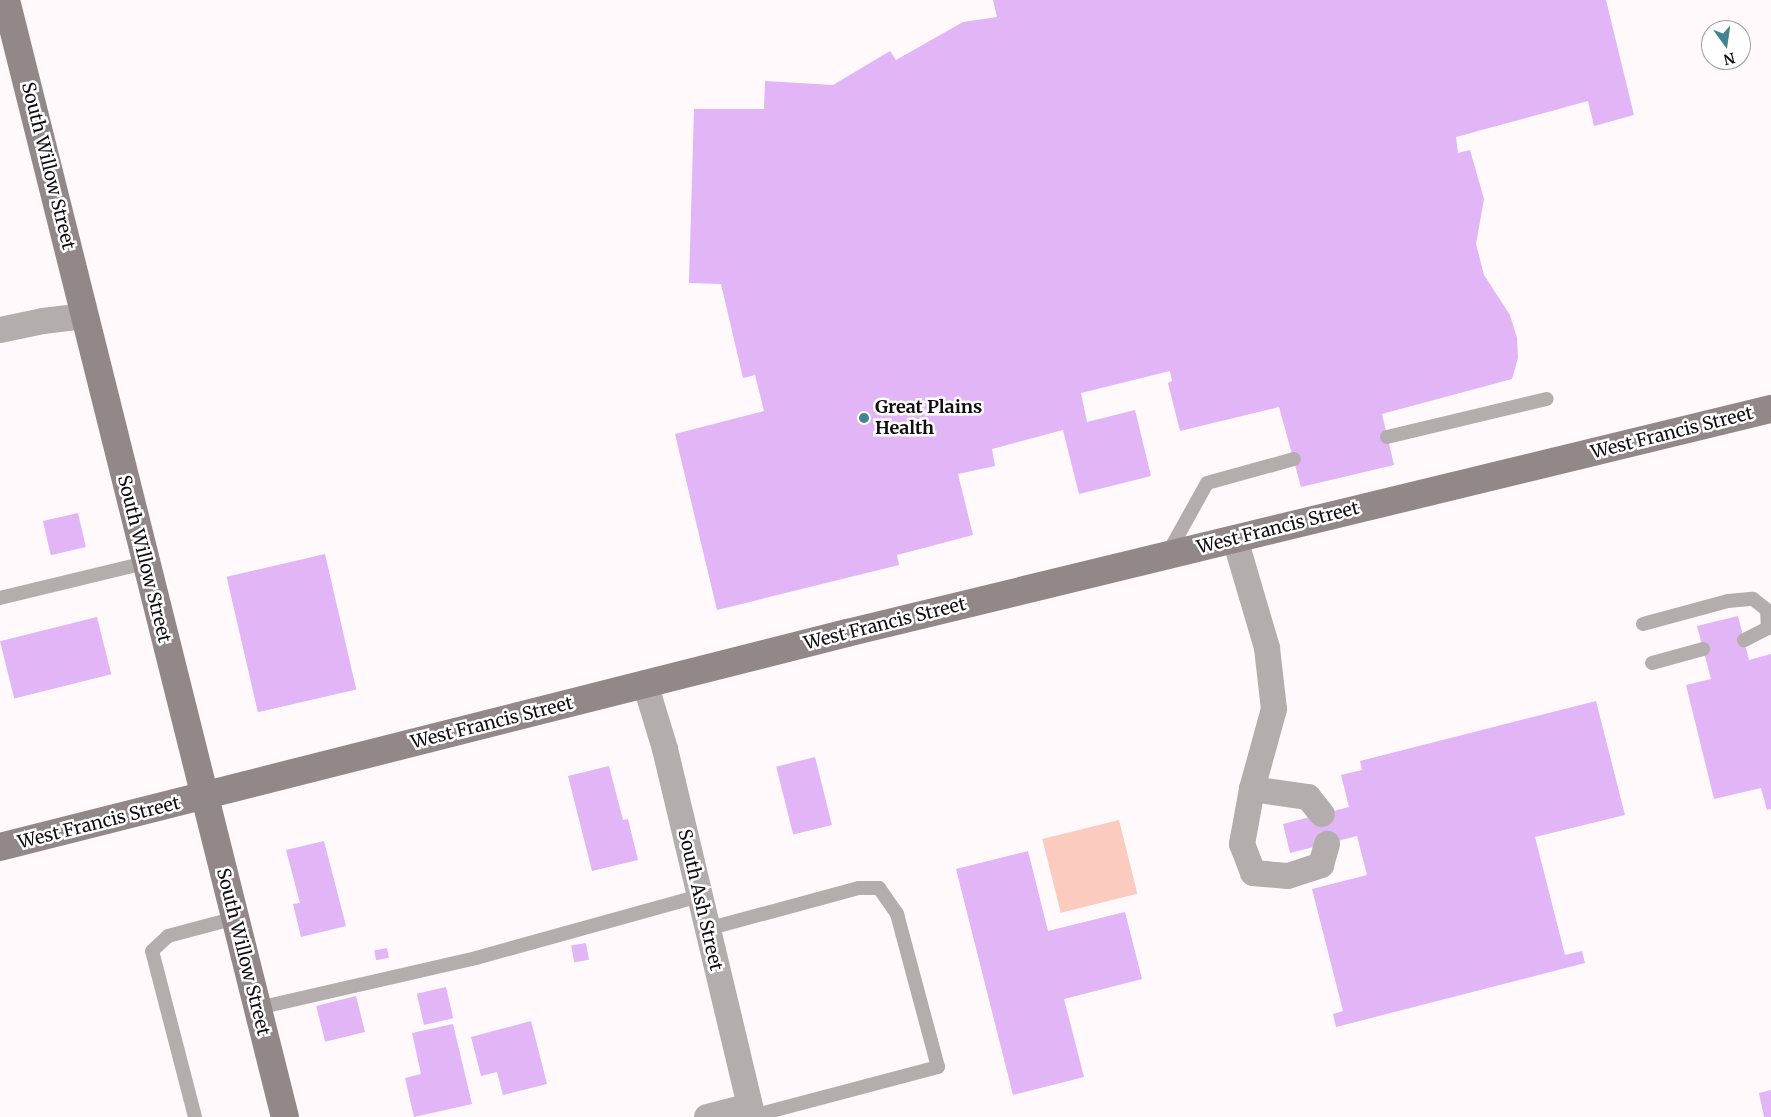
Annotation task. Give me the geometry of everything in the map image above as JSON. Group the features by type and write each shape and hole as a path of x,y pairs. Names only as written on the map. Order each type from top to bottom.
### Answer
{"street":[{"name":"South Willow Street","path":"6,0 203,797 285,1117"},
{"path":"0,330 44,320 85,316"},
{"name":"West Francis Street","path":"0,848 645,683 1771,408"},
{"path":"1235,539 1267,648 1274,709 1252,790 1242,844 1253,873 1288,876 1321,865 1327,844"},
{"name":"South Ash Street","path":"645,683 665,749 706,929 752,1113"},
{"path":"1252,790 1308,797 1322,814"},
{"path":"707,1117 752,1113"}],"lane":[{"path":"1387,437 1547,398"},
{"path":"1167,555 1207,483 1294,459"},
{"path":"0,598 145,563"},
{"path":"1642,624 1728,601 1753,599 1767,610 1768,628 1744,640"},
{"path":"1652,663 1703,649"},
{"path":"706,929 859,888 879,888 897,914 938,1067 752,1113"},
{"path":"258,1008 476,958 699,896"},
{"path":"196,1117 152,951 168,936 235,918"}],"shaded area":[{"path":"1119,820 1137,894 1061,913 1042,839"}],"building":[{"path":"993,0 1606,0 1634,115 1594,126 1588,101 1456,137 1458,153 1470,150 1484,199 1476,244 1484,275 1510,315 1517,338 1518,358 1512,379 1382,414 1394,465 1301,487 1279,407 1180,431 1168,383 1172,381 1170,371 1081,393 1087,422 1135,410 1151,476 1079,494 1063,430 992,449 995,466 958,474 973,535 897,555 899,565 717,610 675,434 764,411 755,375 743,378 721,284 689,283 694,109 764,109 765,81 833,85 890,51 896,60 963,22 997,17"},
{"path":"78,513 86,547 51,555 43,521"},
{"path":"325,554 356,689 258,712 227,577"},
{"path":"1738,616 1749,660 1771,654 1771,809 1767,810 1761,788 1714,799 1686,685 1711,679 1697,626"},
{"path":"97,617 111,674 14,698 0,641"},
{"path":"1596,701 1625,815 1535,837 1565,955 1582,951 1585,963 1336,1027 1333,1014 1343,1011 1312,889 1367,875 1357,836 1290,853 1283,824 1349,807 1341,775 1362,770 1360,761"},
{"path":"815,757 832,825 793,835 776,767"},
{"path":"609,766 623,820 628,819 638,860 592,871 568,776"},
{"path":"324,841 346,926 301,937 293,904 300,903 286,850"},
{"path":"1028,851 1048,931 1125,912 1142,979 1064,999 1084,1077 1013,1095 956,869"},
{"path":"586,943 589,960 574,962 571,946"},
{"path":"387,948 389,958 376,960 374,950"},
{"path":"446,987 453,1018 424,1025 417,994"},
{"path":"356,996 365,1032 325,1042 316,1006"},
{"path":"531,1021 547,1084 503,1095 497,1072 481,1076 471,1037"},
{"path":"453,1024 472,1104 414,1117 405,1078 421,1074 412,1033"},
{"path":"1771,1090 1771,1117 1764,1117 1759,1093"}],"place":[{"name":"Great Plains Health","path":"864,418"}]}
